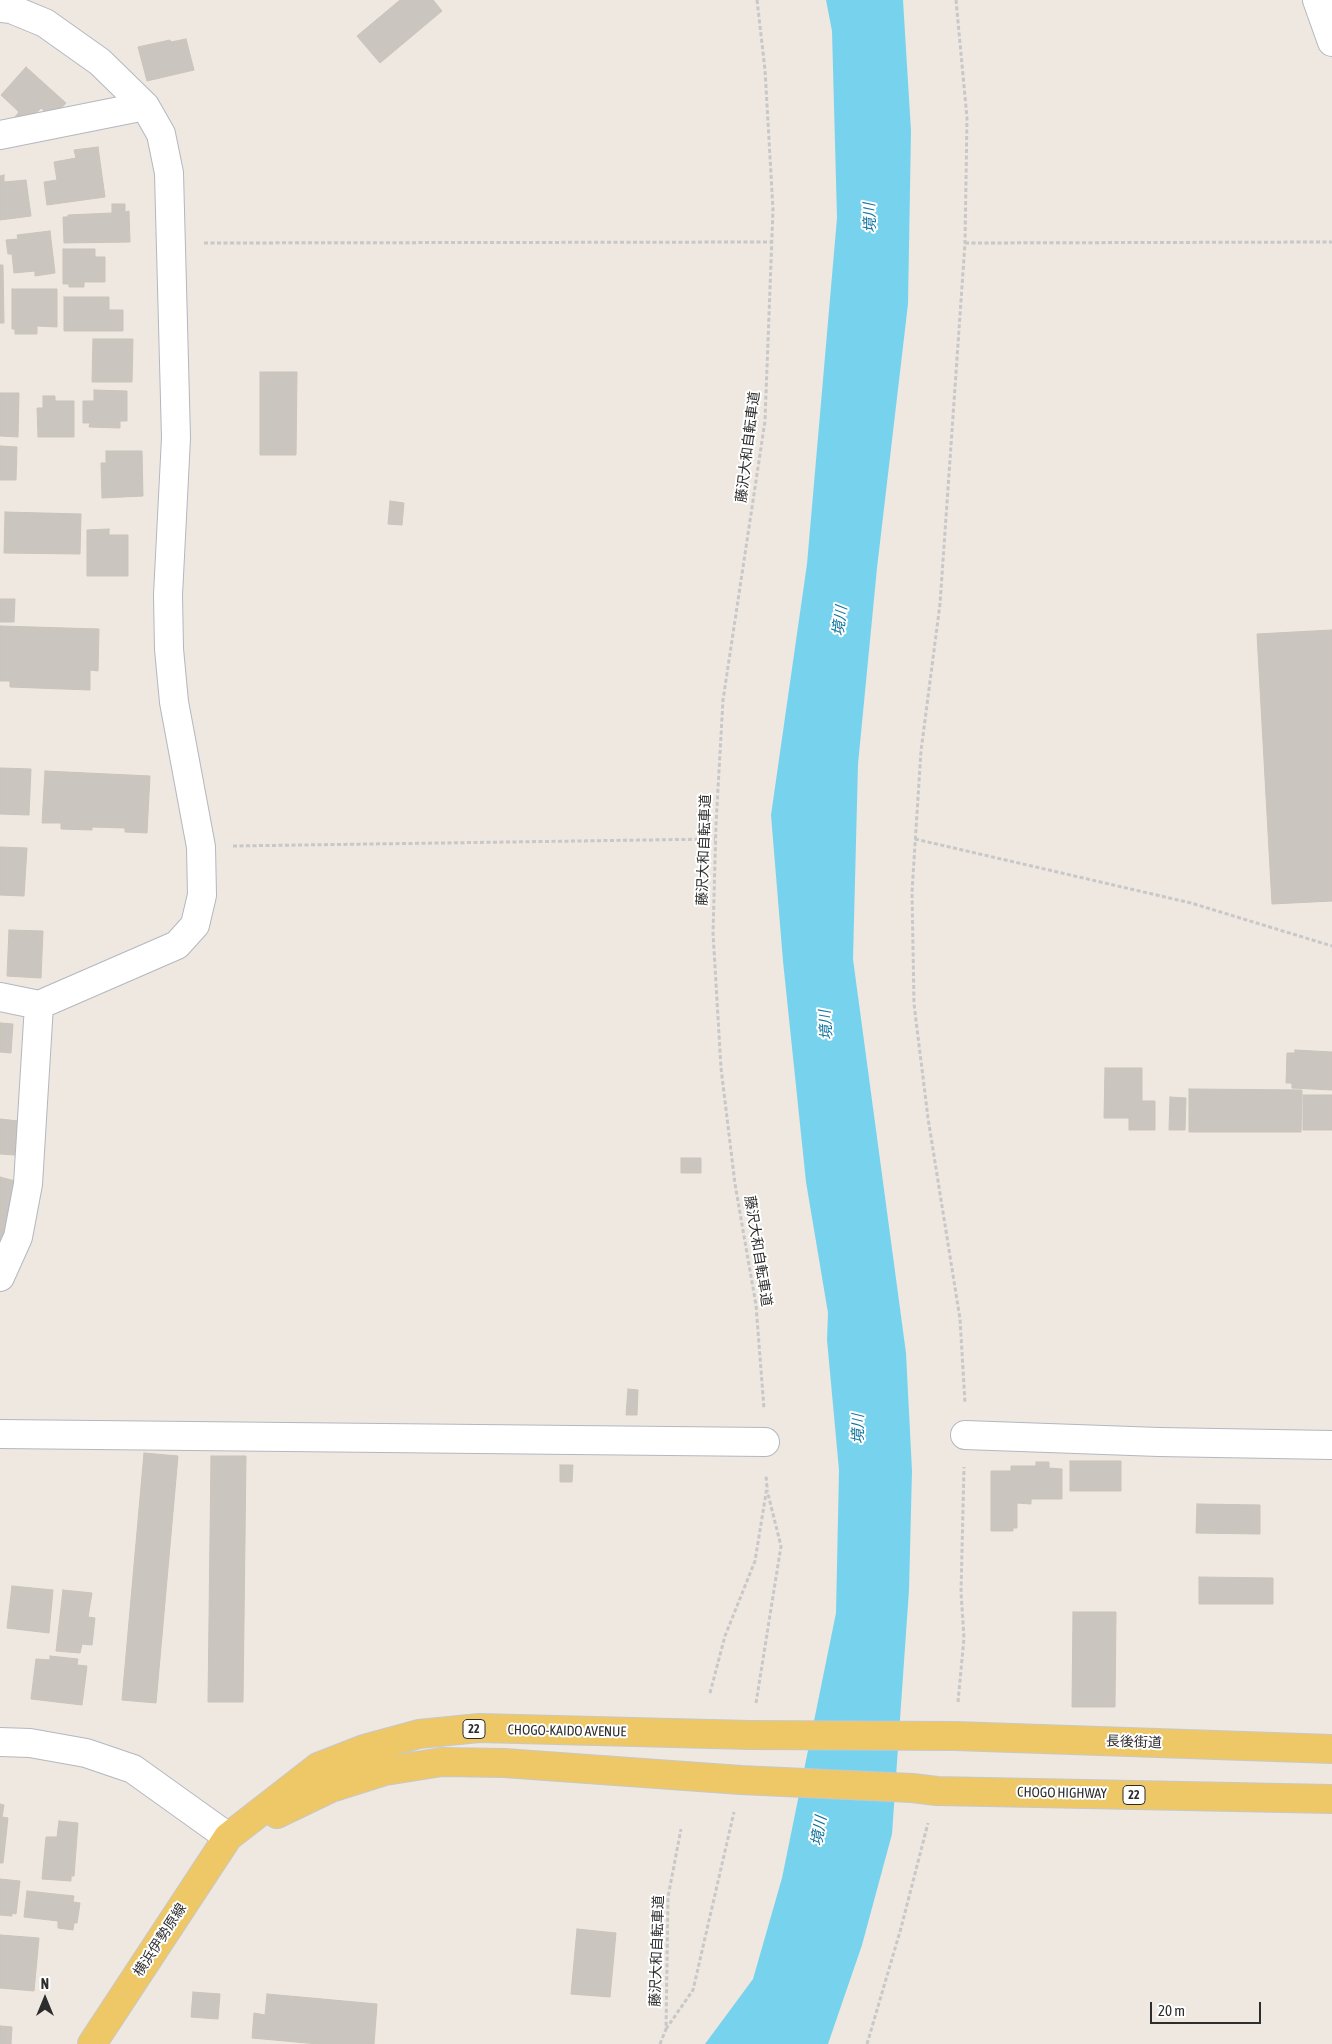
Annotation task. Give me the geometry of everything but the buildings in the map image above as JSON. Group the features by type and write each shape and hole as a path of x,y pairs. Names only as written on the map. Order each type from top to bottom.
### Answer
{"main road":[{"name":"CHOGO-KAIDO AVENUE","path":"228,1837 318,1767 364,1749 419,1734 479,1728 750,1735 945,1736"},
{"name":"長後街道","path":"945,1736 1332,1749"},
{"name":"22","path":"228,1837 331,1788 385,1771 442,1762 504,1763 741,1780 924,1789"},
{"name":"CHOGO HIGHWAY","path":"924,1789 1332,1799"},
{"name":"横浜伊勢原線","path":"92,2044 228,1837"}],"street":[{"path":"1317,0 1332,42"},
{"path":"0,8 11,9 44,23 100,62 144,106 161,134 169,173 176,438 168,594 169,649 174,702 201,847 202,895 194,924 177,945 39,1005 0,997"},
{"path":"0,135 144,106"},
{"path":"0,1276 18,1237 28,1184 39,1005"},
{"path":"0,1434 765,1442"},
{"path":"965,1435 1160,1442 1332,1445"},
{"path":"0,1742 30,1743 86,1753 133,1769 228,1837"}],"path":[{"name":"藤沢大和自転車道","path":"710,1692 725,1636 755,1560 767,1487 764,1402 756,1305 735,1184 721,1068 713,933 715,839 723,700 765,421 773,209 765,70 757,0"},
{"path":"945,1736 964,1638 961,1592 965,1407 960,1319 928,1118 914,1004 912,892 921,751 940,604 965,243 967,118 956,0"},
{"path":"171,243 772,242"},
{"path":"965,243 1332,242"},
{"path":"201,847 715,839"},
{"path":"915,839 1191,903 1332,946"},
{"path":"750,1735 781,1546 767,1487"},
{"path":"666,2029 693,1990 741,1780"},
{"path":"866,2044 902,1928 924,1789"},
{"name":"藤沢大和自転車道","path":"660,2044 666,2029 668,1897 681,1830"}],"water":[{"name":"境川","path":"826,0 903,0 911,131 908,304 877,568 858,764 853,959 906,1353 912,1471 909,1590 892,1834 862,1945 828,2044 705,2044 753,1979 782,1878 836,1613 839,1470 827,1340 828,1313 806,1182 783,961 771,815 807,564 837,218 832,31"}]}
